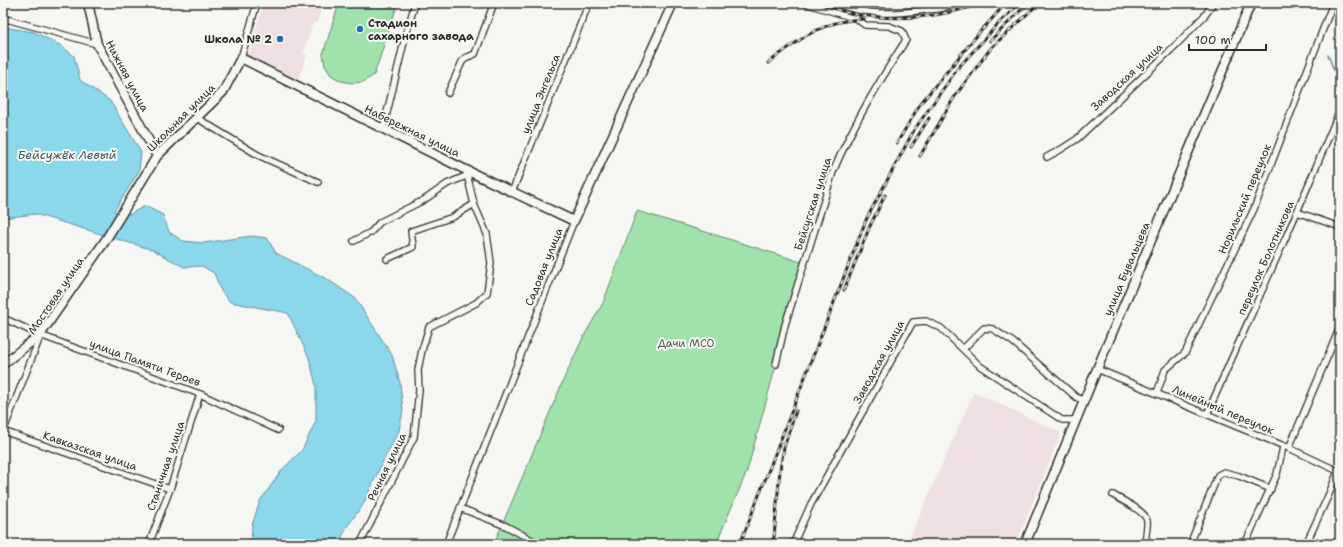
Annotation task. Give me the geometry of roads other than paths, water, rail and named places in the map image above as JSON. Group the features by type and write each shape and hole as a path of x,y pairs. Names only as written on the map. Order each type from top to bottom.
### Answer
{"street":[{"name":"Нижняя улица","path":"88,3 97,44 157,156"},
{"name":"Школьная улица","path":"105,242 157,156 223,92 241,58 257,3"},
{"path":"383,129 415,3"},
{"path":"448,93 462,62 465,58 475,54 494,3"},
{"name":"улица Энгельса","path":"512,192 589,3"},
{"name":"Садовая улица","path":"446,544 574,221 673,3"},
{"name":"Бейсугская улица","path":"776,364 785,325 832,172 839,156 883,75 906,40 902,31 890,26 864,25 857,19 805,3"},
{"path":"833,3 851,9 880,14 940,8 954,3"},
{"name":"Заводская улица","path":"1047,157 1076,139 1176,45 1206,14 1213,3"},
{"name":"улица Бувальцева","path":"1025,544 1097,368 1251,3"},
{"name":"Норильский переулок","path":"1157,393 1165,370 1185,353 1254,209 1333,3"},
{"path":"3,19 97,44"},
{"name":"Набережная улица","path":"241,58 383,129 466,173 512,192 574,221"},
{"name":"переулок Болотникова","path":"1207,414 1298,212 1340,110"},
{"path":"197,118 258,155 318,182"},
{"path":"354,241 371,232 380,222 424,200 466,173"},
{"name":"Речная улица","path":"360,544 414,437 419,390 418,370 429,327 476,304 487,293 491,264 487,234 474,204 466,173"},
{"path":"387,259 413,247 411,231 453,217 474,204"},
{"path":"1298,212 1340,227"},
{"name":"Мостовая улица","path":"3,432 40,335 105,242"},
{"name":"улица Памяти Героев","path":"3,318 40,335 200,394 278,430"},
{"name":"Заводская улица","path":"793,544 811,504 913,322 926,321 941,328 980,366 1062,420 1076,420"},
{"path":"1245,544 1271,489 1286,448 1340,327"},
{"path":"963,349 984,328 993,329 1013,342 1076,396 1084,401"},
{"path":"3,364 40,335"},
{"name":"Линейный переулок","path":"1097,368 1339,472"},
{"name":"Станичная улица","path":"149,544 170,489 200,394"},
{"name":"Кавказская улица","path":"3,432 170,489"},
{"path":"1190,544 1218,475 1224,472 1271,489"},
{"path":"1306,544 1339,472"},
{"path":"1112,495 1139,511 1146,517 1148,523 1145,533 1146,540 1152,544"},
{"path":"460,508 506,526 539,544"}],"water":[{"name":"Бейсужёк Левый","path":"3,27 34,32 60,45 74,56 80,80 110,101 141,152 139,171 114,211 130,214 145,206 163,215 169,232 183,241 203,243 251,236 267,238 276,253 327,279 355,298 392,355 400,383 403,410 399,431 383,461 363,505 346,528 339,544 251,544 252,525 260,501 282,470 302,450 316,421 316,385 309,358 288,313 230,302 221,291 214,273 202,266 184,267 153,250 35,214 3,218 3,127 6,126 3,120"}],"waterway":[{"path":"1328,55 1340,86"}],"railway":[{"path":"819,3 855,14 891,18 937,15 953,12 982,3"},
{"path":"982,30 1006,3"},
{"path":"740,544 866,220 914,130 958,68 999,23 1020,3"},
{"path":"990,41 1028,3"},
{"path":"920,156 955,96 991,48 1039,3"},
{"path":"768,63 812,32 836,23 864,19"},
{"path":"897,143 920,104 984,27"},
{"path":"911,147 929,118"},
{"path":"844,290 870,226 885,195"},
{"path":"771,544 774,537 780,470 784,447 796,411"}],"place":[{"name":"Стадион сахарного завода","path":"360,29"},
{"name":"Школа № 2","path":"280,39"}],"park label":[{"name":"Дачи МСО","path":"686,343"}]}
